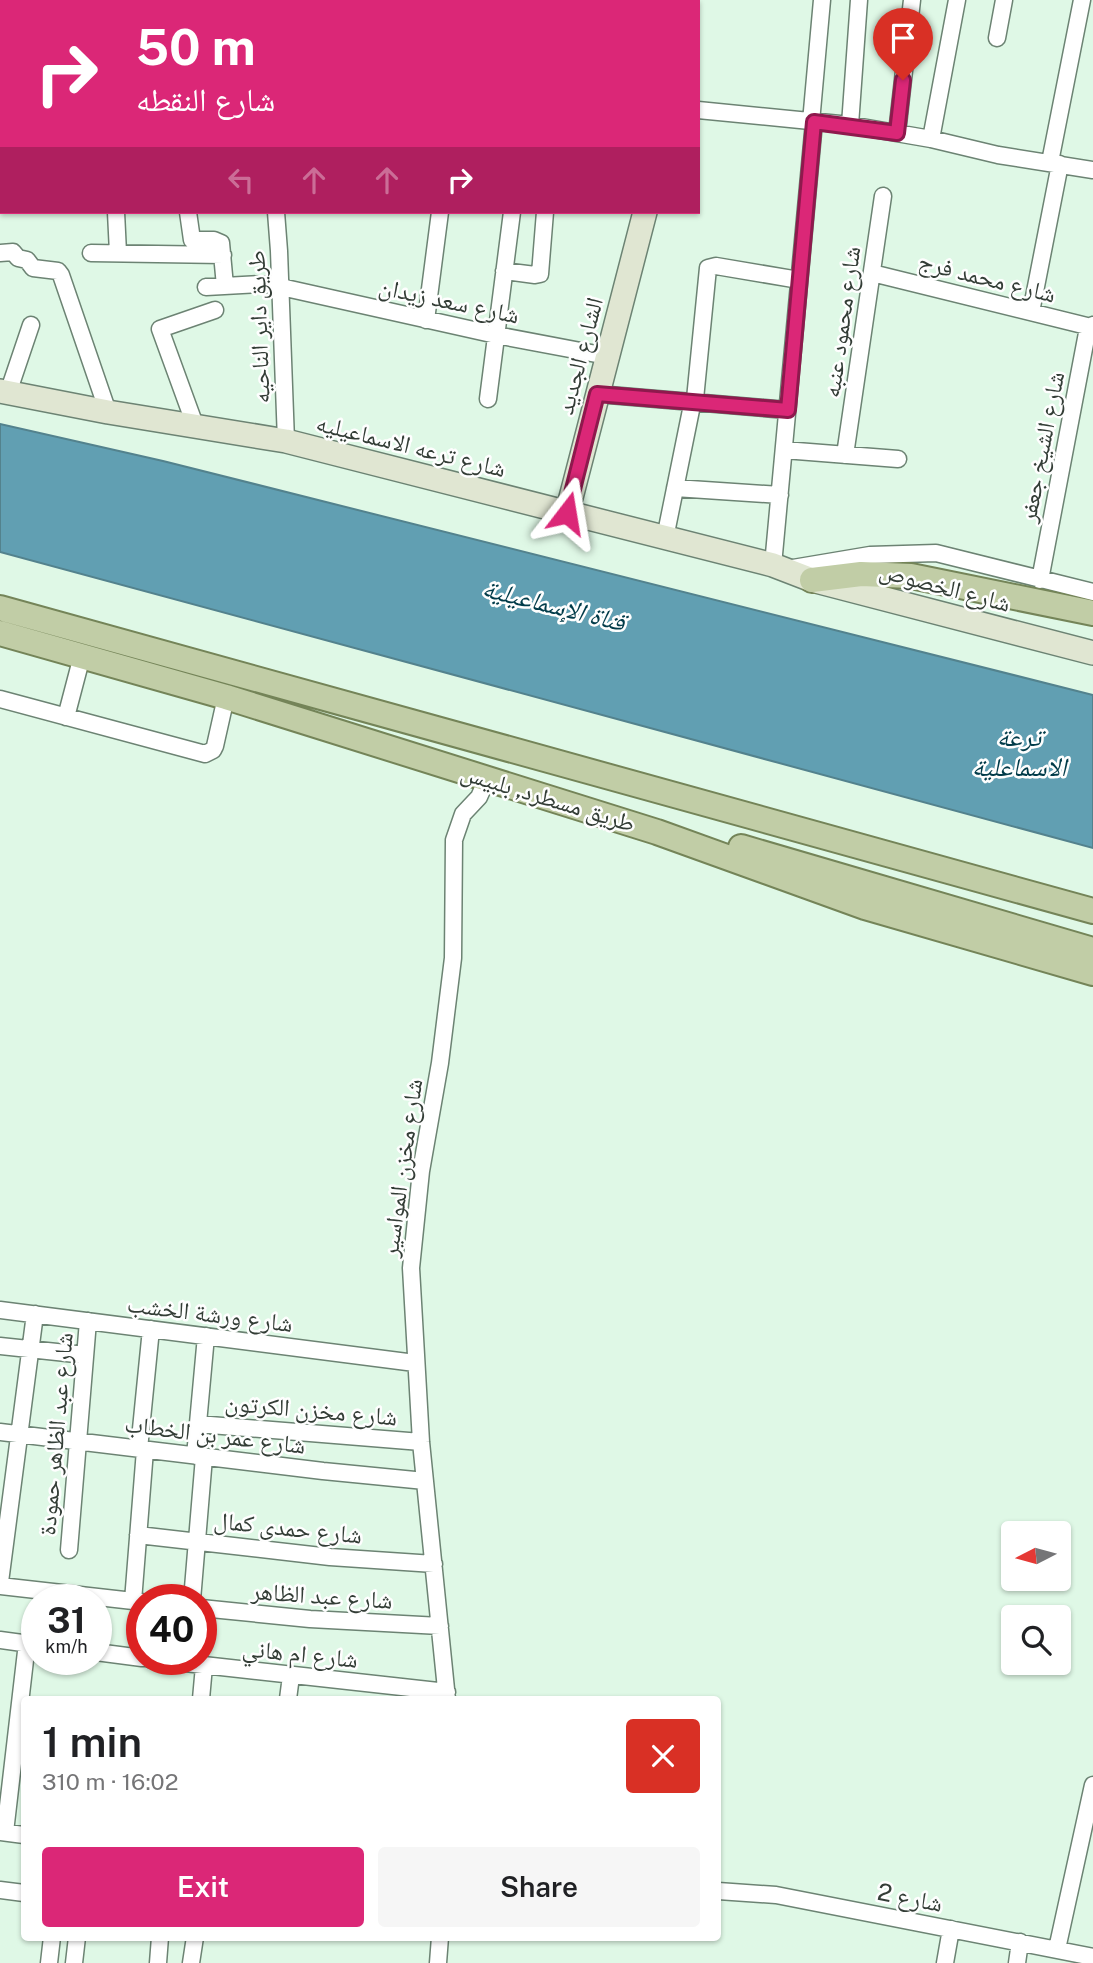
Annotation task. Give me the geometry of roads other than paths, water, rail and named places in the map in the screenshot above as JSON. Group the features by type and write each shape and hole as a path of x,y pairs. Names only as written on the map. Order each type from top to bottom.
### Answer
{"main road":[{"name":"الشارع الجديد","path":"567,513 644,214"},
{"name":"شارع ترعه الاسماعيليه","path":"4,392 286,441 778,568"},
{"name":"شارع الخصوص","path":"778,568 812,580 1093,653"},
{"path":"812,580 861,574 911,576 1091,606"},
{"name":"طريق مسطرد, بلبيس","path":"0,608 1093,911"},
{"name":"طريق مسطرد, بلبيس","path":"0,634 226,697 657,832 865,907 1093,973"},
{"path":"657,832 743,848 1093,950"}],"street":[{"path":"778,568 780,495 822,0"},
{"path":"850,125 859,0"},
{"path":"897,133 912,0"},
{"path":"931,139 957,0"},
{"path":"997,38 1004,0"},
{"path":"1031,312 1082,0"},
{"path":"700,110 850,125 931,139 977,151 1093,170"},
{"name":"شارع محمود عنبه","path":"845,455 883,196"},
{"path":"116,214 118,253"},
{"path":"188,214 192,240 218,241 222,245 225,286"},
{"name":"طريق داير الناحيه","path":"276,214 286,441"},
{"path":"426,320 440,214"},
{"path":"488,399 512,214"},
{"path":"505,271 540,274 545,214"},
{"path":"0,253 13,252 18,258 26,259 33,268 58,271 61,275 108,412"},
{"path":"92,253 223,255"},
{"path":"665,538 692,405 695,402 708,270 716,266 799,280"},
{"name":"شارع محمد فرج","path":"872,273 1092,326"},
{"name":"شارع سعد زيدان","path":"206,287 281,285 426,320 607,356"},
{"path":"195,425 160,330 215,310"},
{"path":"4,392 31,326"},
{"name":"شارع الشيخ جعفر","path":"1040,580 1087,333 1092,326"},
{"path":"597,394 788,410"},
{"path":"784,450 898,459"},
{"path":"675,488 780,495"},
{"name":"شارع ترعه الاسماعيليه","path":"778,568 870,555 936,553 1040,580 1091,606"},
{"path":"66,717 82,656"},
{"path":"0,699 205,754 215,746 226,697"},
{"name":"شارع مخزن المواسير","path":"447,1696 421,1442 411,1268 421,1171 440,1063 453,958 454,840 463,814 479,797 487,779"},
{"name":"شارع ورشة الخشب","path":"0,1310 415,1363"},
{"path":"35,1314 2,1548 0,1584 126,1601"},
{"name":"شارع عبد الظاهر حمودة","path":"69,1550 88,1321"},
{"path":"137,1584 142,1450 151,1329"},
{"path":"193,1584 200,1457 198,1424 206,1336"},
{"path":"0,1346 85,1356"},
{"name":"شارع مخزن الكرتون","path":"198,1424 421,1442"},
{"name":"شارع عمر بن الخطاب","path":"0,1432 425,1481"},
{"name":"شارع حمدى كمال","path":"138,1535 330,1557 433,1564"},
{"name":"شارع عبد الظاهر","path":"217,1610 310,1619 440,1626"},
{"path":"0,1640 21,1643"},
{"name":"شارع ام هاني","path":"217,1667 447,1696"},
{"path":"24,1696 27,1675"},
{"path":"201,1696 203,1675"},
{"path":"288,1696 291,1676"},
{"path":"21,1713 2,1832 21,1835"},
{"path":"1057,1950 1093,1786"},
{"path":"0,1890 21,1893"},
{"name":"شارع 2","path":"721,1891 776,1895 1093,1957"},
{"path":"945,1963 951,1929"},
{"path":"52,1941 55,1962"},
{"path":"74,1963 77,1941"},
{"path":"158,1963 160,1941"},
{"path":"191,1963 194,1941"},
{"path":"438,1963 440,1941"},
{"path":"1017,1963 1020,1942"}],"water":[{"name":"ترعة الاسماعلية","path":"0,424 163,461 1093,695 1093,848 0,552"}],"water label":[{"name":"قناة الإسماعيلية","path":"554,605"}]}
